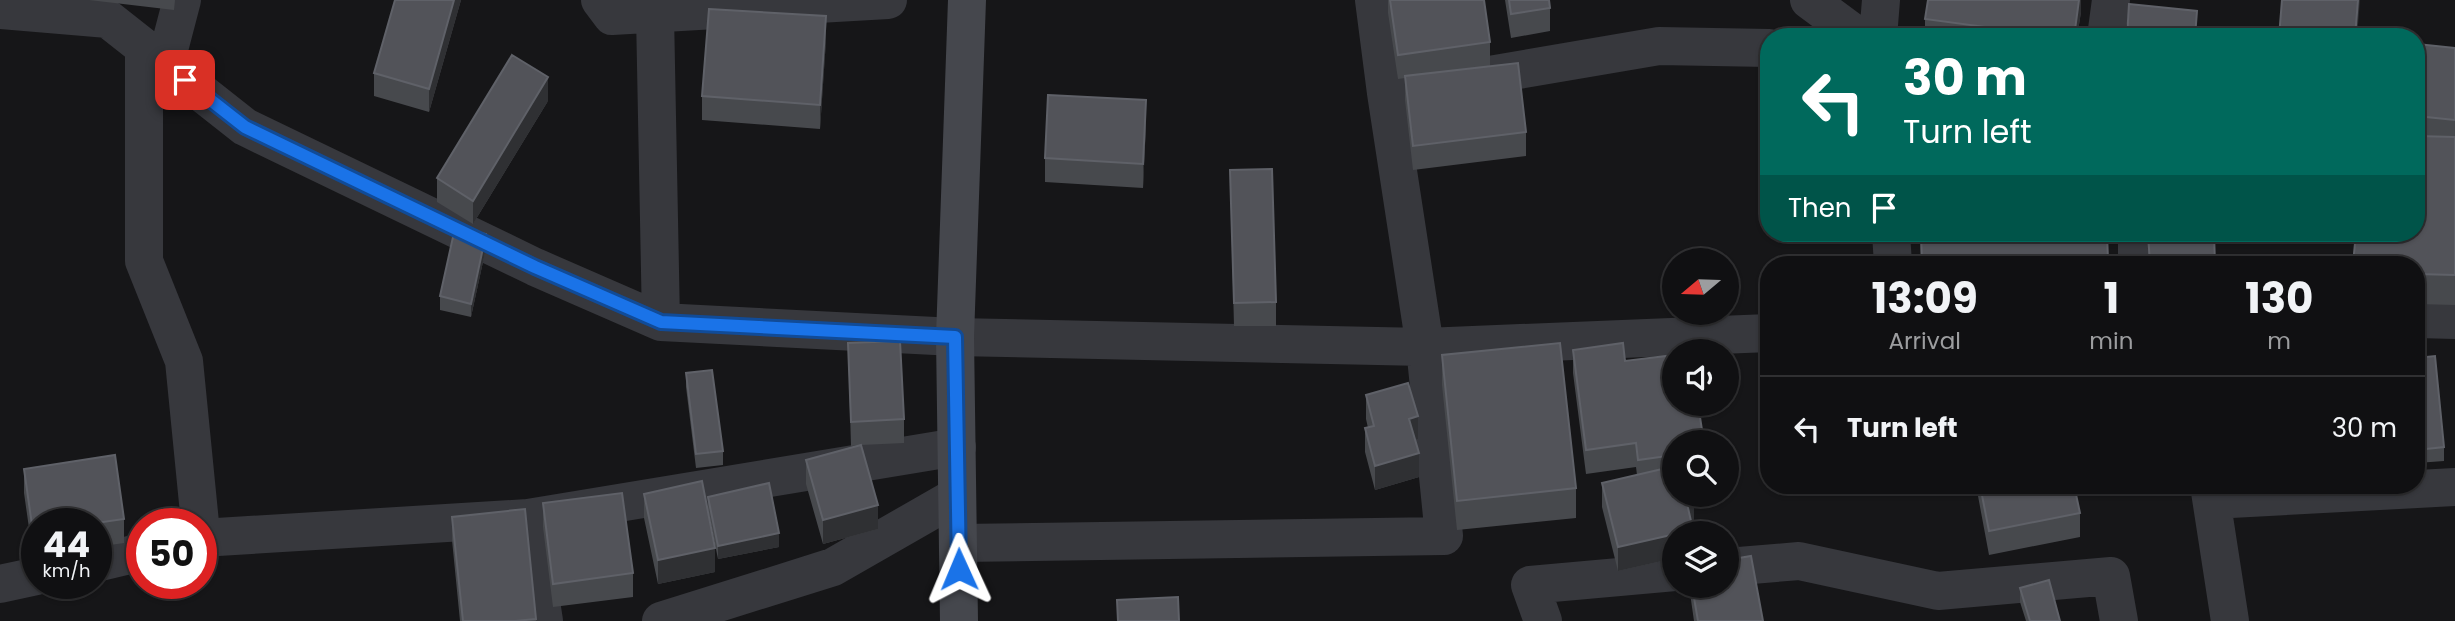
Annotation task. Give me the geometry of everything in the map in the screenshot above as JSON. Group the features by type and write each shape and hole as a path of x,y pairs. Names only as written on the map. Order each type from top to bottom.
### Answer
{"main road":[{"path":"959,621 955,337 967,0"}],"street":[{"path":"182,0 154,56 144,261 184,361 199,508"},
{"path":"600,0 612,16 888,0"},
{"path":"959,543 1444,536 1425,347 1374,0"},
{"path":"1809,0 1847,28"},
{"path":"1879,28 1881,0"},
{"path":"2107,28 2111,0"},
{"path":"0,10 108,19 245,127 535,267 661,322 955,337 1425,347 1760,333"},
{"path":"655,14 661,322"},
{"path":"1386,93 1659,46 1760,48"},
{"path":"2425,320 2455,320"},
{"path":"217,537 528,519 957,447"},
{"path":"2425,488 2455,487"},
{"path":"2211,494 2230,621"},
{"path":"661,621 833,567 957,496"},
{"path":"528,519 544,621"},
{"path":"1739,566 1799,561 1938,591 2111,576 2119,621"},
{"path":"1542,621 1530,585 1662,573"},
{"path":"0,584 21,579"}],"building":[{"path":"395,0 454,0 429,89 374,73"},
{"path":"1390,0 1484,0 1490,42 1398,55"},
{"path":"1509,0 1549,0 1550,8 1511,14"},
{"path":"1928,0 2079,0 2075,28 1992,28 1925,19"},
{"path":"2282,0 2358,0 2356,28 2280,28"},
{"path":"2129,4 2197,11 2196,28 2128,28"},
{"path":"709,9 826,16 820,105 702,96"},
{"path":"2425,45 2455,48 2455,120 2425,117"},
{"path":"512,55 548,77 473,201 437,178"},
{"path":"1518,63 1526,132 1413,146 1405,76"},
{"path":"1048,95 1146,100 1143,164 1045,158"},
{"path":"2425,136 2455,137 2455,275 2425,274 2425,256 2354,256 2355,242 2425,242"},
{"path":"1272,169 1276,302 1234,303 1230,170"},
{"path":"455,228 486,234 471,304 440,296"},
{"path":"1921,242 2107,242 2108,256 1922,256"},
{"path":"2149,242 2214,242 2215,256 2149,256"},
{"path":"900,341 904,419 851,422 848,343"},
{"path":"1560,343 1576,488 1457,501 1442,355"},
{"path":"1623,343 1625,361 1662,357 1662,416 1700,416 1702,430 1662,430 1662,457 1638,460 1636,443 1586,450 1573,350"},
{"path":"2435,356 2444,447 2425,449 2425,357"},
{"path":"712,370 723,451 696,454 686,373"},
{"path":"1408,383 1418,416 1409,419 1419,453 1375,466 1365,428 1374,426 1366,395"},
{"path":"861,445 878,505 823,520 806,460"},
{"path":"115,455 124,519 112,521 112,508 30,508 24,469"},
{"path":"1662,469 1662,507 1688,507 1691,521 1662,521 1662,537 1618,547 1602,483"},
{"path":"702,481 715,548 658,560 644,494"},
{"path":"769,483 779,533 718,546 708,497"},
{"path":"622,493 633,573 553,584 543,503"},
{"path":"1982,494 2076,494 2080,513 1989,531"},
{"path":"525,509 536,619 463,621 452,517"},
{"path":"1751,556 1763,621 1698,621 1694,598 1739,598 1739,558"},
{"path":"2049,580 2060,621 2030,621 2020,588"},
{"path":"1178,597 1179,621 1118,621 1117,600"}],"route":[{"path":"185,80 245,127 535,267 661,322 955,337 959,569"}]}
